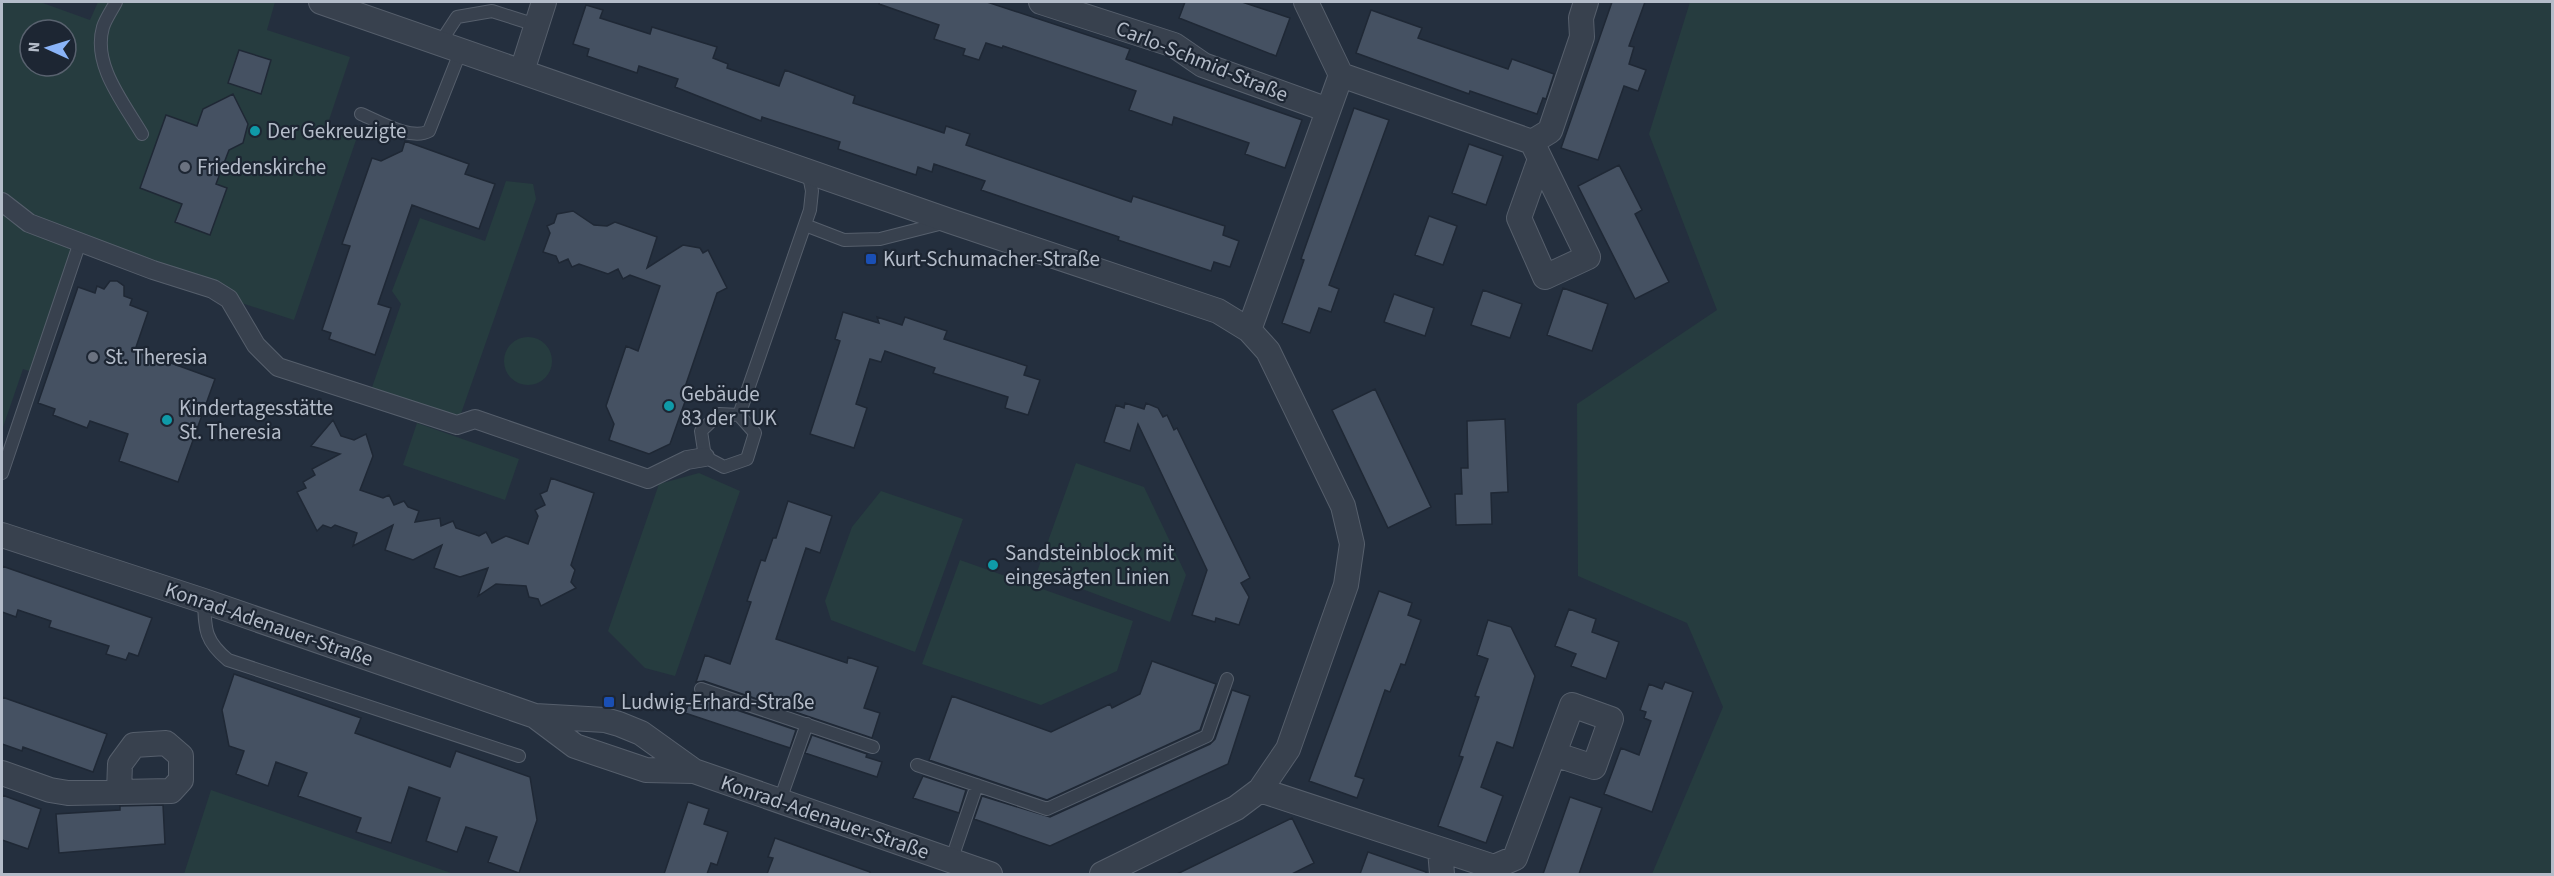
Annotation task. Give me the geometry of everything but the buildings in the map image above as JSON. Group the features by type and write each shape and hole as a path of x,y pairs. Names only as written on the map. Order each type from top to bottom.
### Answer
{"street":[{"path":"321,2 950,221 1218,311 1249,330 1268,351 1338,495 1352,544 1346,585 1287,749 1260,790 1236,808 1102,874"},
{"path":"522,71 544,2"},
{"name":"Carlo-Schmid-Straße","path":"1041,2 1174,45 1203,65 1328,110"},
{"path":"1306,2 1341,75 1536,151 1550,131 1582,37 1581,18 1586,2"},
{"path":"1249,330 1341,75"},
{"path":"2,202 29,223 213,289 229,299 256,345 278,367 457,425 475,419 648,479 687,460 705,457"},
{"name":"Konrad-Adenauer-Straße","path":"2,535 204,601 535,716 605,720 619,724 641,733 694,771 990,874"},
{"name":"Konrad-Adenauer-Straße","path":"535,716 575,746 646,770 694,771"},
{"path":"1260,790 1494,867 1515,858 1554,754"},
{"path":"2,773 50,790 68,793 119,792"},
{"path":"1440,850 1442,874"}],"lane":[{"path":"116,2 103,26 100,49 110,81 142,134"},
{"path":"361,114 408,133 424,133 429,130 457,17 492,11 536,25"},
{"path":"739,415 805,225 812,191 808,171"},
{"path":"805,225 844,240 880,239 950,221"},
{"path":"2,473 80,242"},
{"path":"719,414 739,415 755,433 747,459 724,467 705,457 701,431 719,414"},
{"path":"204,601 205,627 213,647 228,660 519,756"},
{"path":"917,765 1047,809 1207,736 1227,679"},
{"path":"701,689 873,747"},
{"path":"780,800 807,724"},
{"path":"951,861 977,785"}],"green space":[{"path":"2,2 40,2 90,20 98,2 275,2 267,30 350,57 326,129 356,140 294,320 229,299 80,242 35,373 23,369 2,430"},
{"path":"1690,2 2552,2 2552,874 1652,874 1723,707 1687,623 1578,576 1577,404 1717,310 1649,134"},
{"path":"506,181 533,184 536,199 457,425 369,396 401,304 392,291 420,218 485,241"},
{"path":"523,337 533,337 545,344 552,356 552,366 545,378 533,385 523,385 508,374 504,366 504,356 515,341"},
{"path":"417,423 519,459 505,500 403,465"},
{"path":"1076,463 1144,487 1186,575 1170,622 1037,572"},
{"path":"699,473 740,491 675,676 645,668 608,631 659,484"},
{"path":"881,491 963,519 915,652 831,620 825,601 852,527"},
{"path":"960,560 1133,621 1117,671 1041,705 922,664"},
{"path":"211,790 454,874 184,874"}],"place":[{"name":"Der Gekreuzigte","path":"255,131"},
{"name":"Friedenskirche","path":"185,167"},
{"name":"Kurt-Schumacher-Straße","path":"871,259"},
{"name":"St. Theresia","path":"93,357"},
{"name":"Gebäude 83 der TUK","path":"669,406"},
{"name":"Kindertagesstätte St. Theresia","path":"167,420"},
{"name":"Sandsteinblock mit eingesägten Linien","path":"993,565"},
{"name":"Ludwig-Erhard-Straße","path":"609,702"}]}
